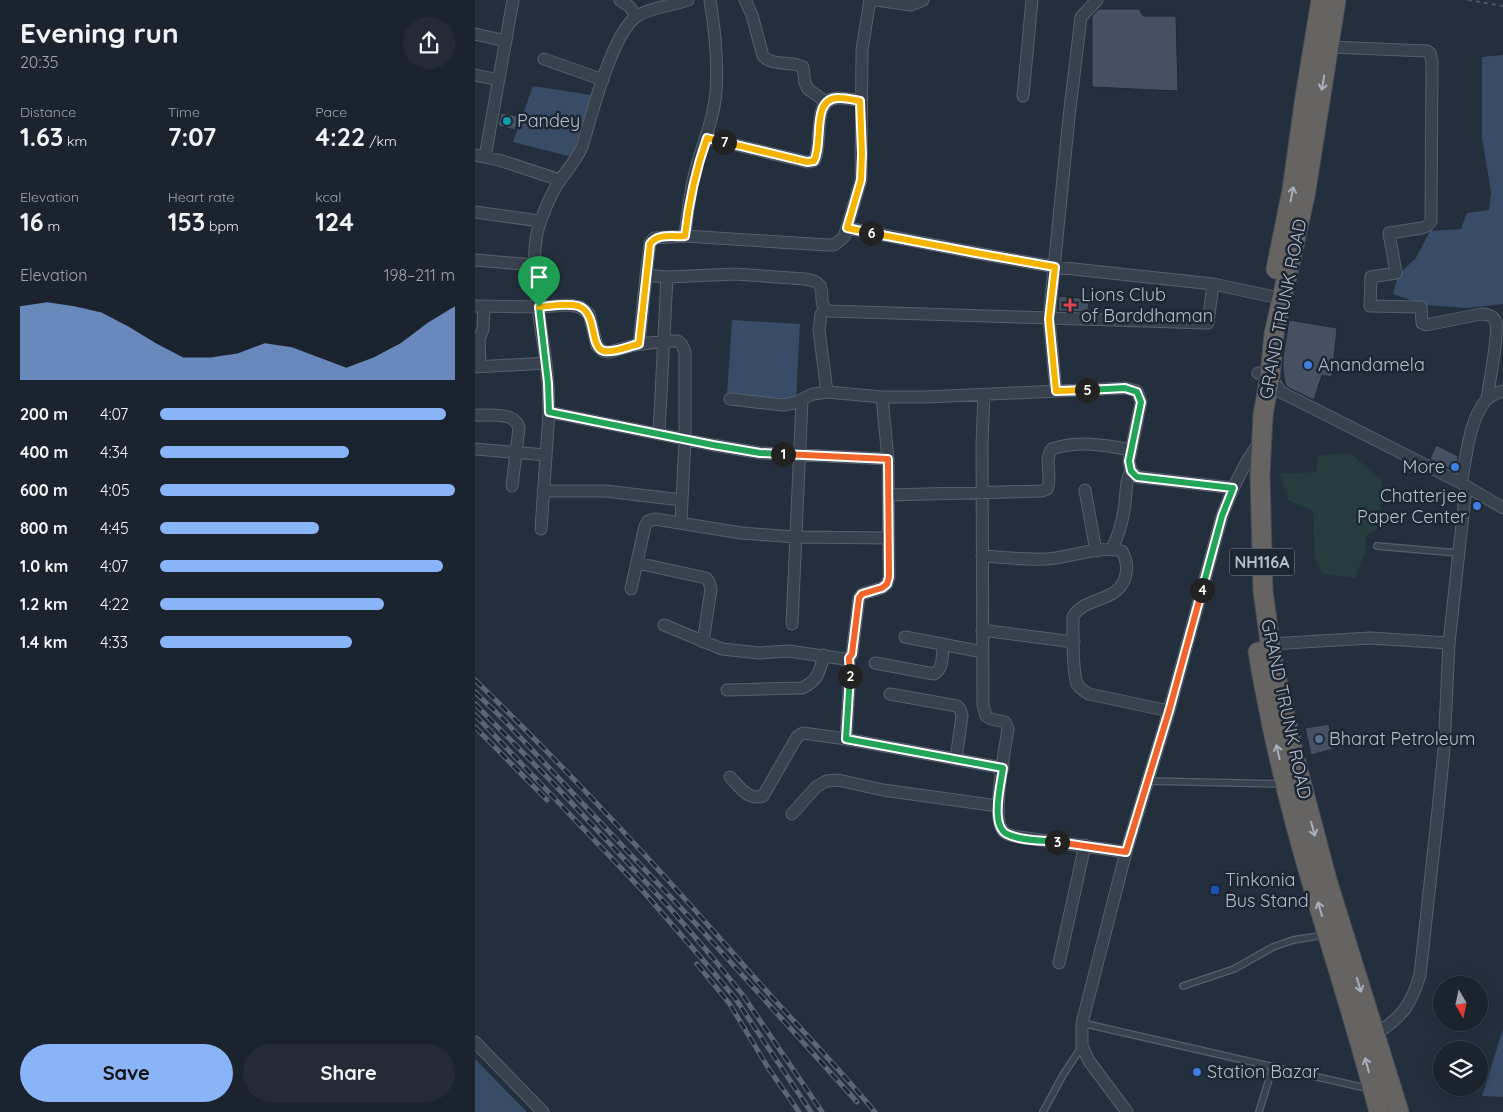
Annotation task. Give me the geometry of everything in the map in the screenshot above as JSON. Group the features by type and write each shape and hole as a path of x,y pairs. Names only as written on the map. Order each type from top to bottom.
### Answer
{"highway":[{"name":"GRAND TRUNK ROAD","path":"1321,0 1305,97 1293,190 1264,322 1264,374 1267,395 1255,449 1250,564 1252,605 1263,683 1285,784 1379,1112"},
{"name":"GRAND TRUNK ROAD","path":"1264,374 1305,196 1336,0"},
{"name":"GRAND TRUNK ROAD","path":"1255,449 1266,622 1287,731 1327,880 1399,1112"}],"street":[{"path":"513,0 499,80 480,156 524,167 560,180"},
{"path":"620,0 630,8 636,17"},
{"path":"541,529 549,412 546,363 535,264 536,240 540,221 560,180 576,160 582,147 611,55 625,28 636,17 688,0"},
{"path":"685,236 695,172 707,138 716,92 716,54 709,0"},
{"path":"745,0 752,15 763,56 773,62 803,67 805,83 808,89 826,102"},
{"path":"639,344 650,244 654,238 685,236 827,246 841,241 844,237 861,180 860,101 862,50 870,0"},
{"path":"876,0 911,5 923,0"},
{"path":"1023,96 1032,0"},
{"path":"1056,391 1049,319 1069,117 1081,17 1097,0"},
{"path":"475,34 506,41"},
{"path":"1329,47 1427,51 1430,53 1432,62 1431,220 1427,226 1422,228 1389,233 1395,273 1371,277 1370,306 1416,305 1421,307 1421,323 1426,325 1481,314 1489,315 1494,319 1496,328 1496,343 1490,370 1487,399 1477,414 1472,431 1463,485 1449,643 1444,749 1420,975 1413,996 1403,1014 1375,1034"},
{"path":"544,59 603,80"},
{"path":"475,75 499,80"},
{"path":"707,138 807,162 814,161 817,155 820,116 826,102 839,98 860,101"},
{"path":"475,212 540,221"},
{"path":"847,228 1055,267 1213,284 1270,296"},
{"path":"475,260 535,264"},
{"path":"646,275 667,277 735,274 815,281 821,285 822,304 825,309 835,312 1208,323 1213,284"},
{"path":"659,433 667,277"},
{"path":"546,363 477,367 479,339 483,329 479,306 539,307 569,305 580,307 589,314 597,346 603,351 609,352 639,344 664,341 678,341 682,345 685,352 685,439 681,522"},
{"path":"825,309 821,314 819,330 827,392"},
{"path":"730,399 783,405 794,404 813,394 827,392 926,398 1125,388 1137,392 1141,402 1129,461 1131,471 1137,477 1233,488"},
{"path":"1487,399 1503,391"},
{"path":"984,395 982,556 984,712 991,719 1005,722 1007,725 998,806 1001,829 1006,834 1019,837 1126,852"},
{"path":"1267,395 1463,485 1503,508"},
{"path":"846,739 849,658 852,654 859,598 862,594 882,588 887,584 889,577 888,459 882,396"},
{"path":"792,624 802,400"},
{"path":"549,412 760,453 888,459"},
{"path":"475,415 506,416 518,422 519,428 511,486"},
{"path":"888,495 1042,491 1047,489 1049,485 1049,452 1057,447 1076,444 1096,444 1131,450"},
{"path":"475,449 546,455"},
{"path":"1127,1112 1089,1061 1082,1046 1083,1024 1126,852 1169,711 1222,516 1233,488 1255,449"},
{"path":"1112,549 1123,518 1127,478 1131,471"},
{"path":"1085,490 1096,551"},
{"path":"543,491 605,491 682,500"},
{"path":"631,589 645,526 648,521 655,519 681,522 741,534 796,537 889,538"},
{"path":"982,556 1044,559 1064,558 1112,549 1122,551 1127,560 1127,571 1124,581 1118,590 1105,598 1083,606 1073,617 1077,684 1081,690 1089,694 1169,711"},
{"path":"637,563 706,578 711,589 703,642"},
{"path":"664,625 723,649 759,653 787,651 849,658"},
{"path":"982,630 1074,642"},
{"path":"905,637 983,652"},
{"path":"1270,644 1370,638 1449,643"},
{"path":"875,663 934,674 941,669 943,644"},
{"path":"727,690 802,688 811,683 818,675 824,655"},
{"path":"890,694 957,706 960,709 961,716 956,759"},
{"path":"730,777 749,796 753,798 763,796 797,737 803,733 846,739 1003,768"},
{"path":"792,814 816,787 826,781 838,780 891,792 998,806"},
{"path":"1059,963 1085,845"},
{"path":"475,1042 543,1112"}],"lane":[{"path":"1377,546 1458,553"},
{"path":"1147,781 1285,784"},
{"path":"1183,986 1234,969 1273,947 1293,940 1327,934"},
{"path":"1083,1024 1373,1090"},
{"path":"1043,1112 1063,1074 1082,1046"},
{"path":"1259,1112 1273,1066"}],"path":[{"path":"1468,0 1503,6"}],"green space":[{"path":"1350,453 1382,480 1380,527 1365,536 1367,547 1355,578 1323,574 1315,558 1313,511 1288,500 1280,474 1316,472 1318,455"}],"water":[{"path":"1503,55 1503,304 1467,308 1426,305 1393,294 1398,275 1416,258 1430,231 1461,229 1467,213 1489,210 1491,192 1482,138 1482,57"},
{"path":"533,86 591,95 572,157 513,142"},
{"path":"732,320 800,324 796,401 727,395"},
{"path":"1503,1029 1503,1097 1482,1096 1488,1096 1488,1077"},
{"path":"475,1059 527,1112 475,1112"}],"building":[{"path":"1099,9 1139,9 1143,16 1176,16 1178,91 1092,87 1092,16"},
{"name":"Pandey","path":"501,113 519,116 515,130 498,126"},
{"path":"1059,296 1089,299 1088,312 1058,311"},
{"name":"Anandamela","path":"1289,320 1337,328 1332,377 1322,375 1314,400 1287,387 1285,383 1283,358"},
{"path":"1436,445 1458,456 1456,472 1430,459"},
{"name":"Bharat Petroleum","path":"1329,724 1333,749 1311,755 1305,728"}],"railway":[{"path":"475,680 577,782 643,853 875,1112"},
{"path":"475,692 504,720 697,925 857,1102"},
{"path":"475,704 552,782 669,907 713,958 742,994 822,1112"},
{"path":"475,715 642,890 709,967 735,998 811,1112"},
{"path":"475,727 547,800"},
{"path":"697,964 729,1003 769,1069 799,1112"}],"place":[{"name":"Pandey","path":"507,121"},
{"name":"Lions Club of Barddhaman","path":"1070,305"},
{"name":"Anandamela","path":"1308,365"},
{"name":"More","path":"1455,467"},
{"name":"Chatterjee Paper Center","path":"1477,506"},
{"name":"Bharat Petroleum","path":"1319,739"},
{"name":"Tinkonia Bus Stand","path":"1215,890"},
{"name":"Station Bazar","path":"1197,1072"}],"route":[{"path":"839,98 860,101 861,180 847,228 1055,267 1049,319 1056,391 1125,388 1137,392 1141,402 1129,461 1131,471 1137,477 1233,488 1222,516 1169,711 1126,852 1006,834 1001,829 998,812 1003,768 846,739 849,658 852,654 859,598 866,592 882,588 887,584 889,577 888,459 760,453 549,412 548,383 539,307 569,305 580,307 589,314 597,346 603,351 609,352 639,344 650,244 654,238 685,236 695,172 707,138 807,162 814,161 817,155 820,116 823,106 829,100 839,98"}]}
